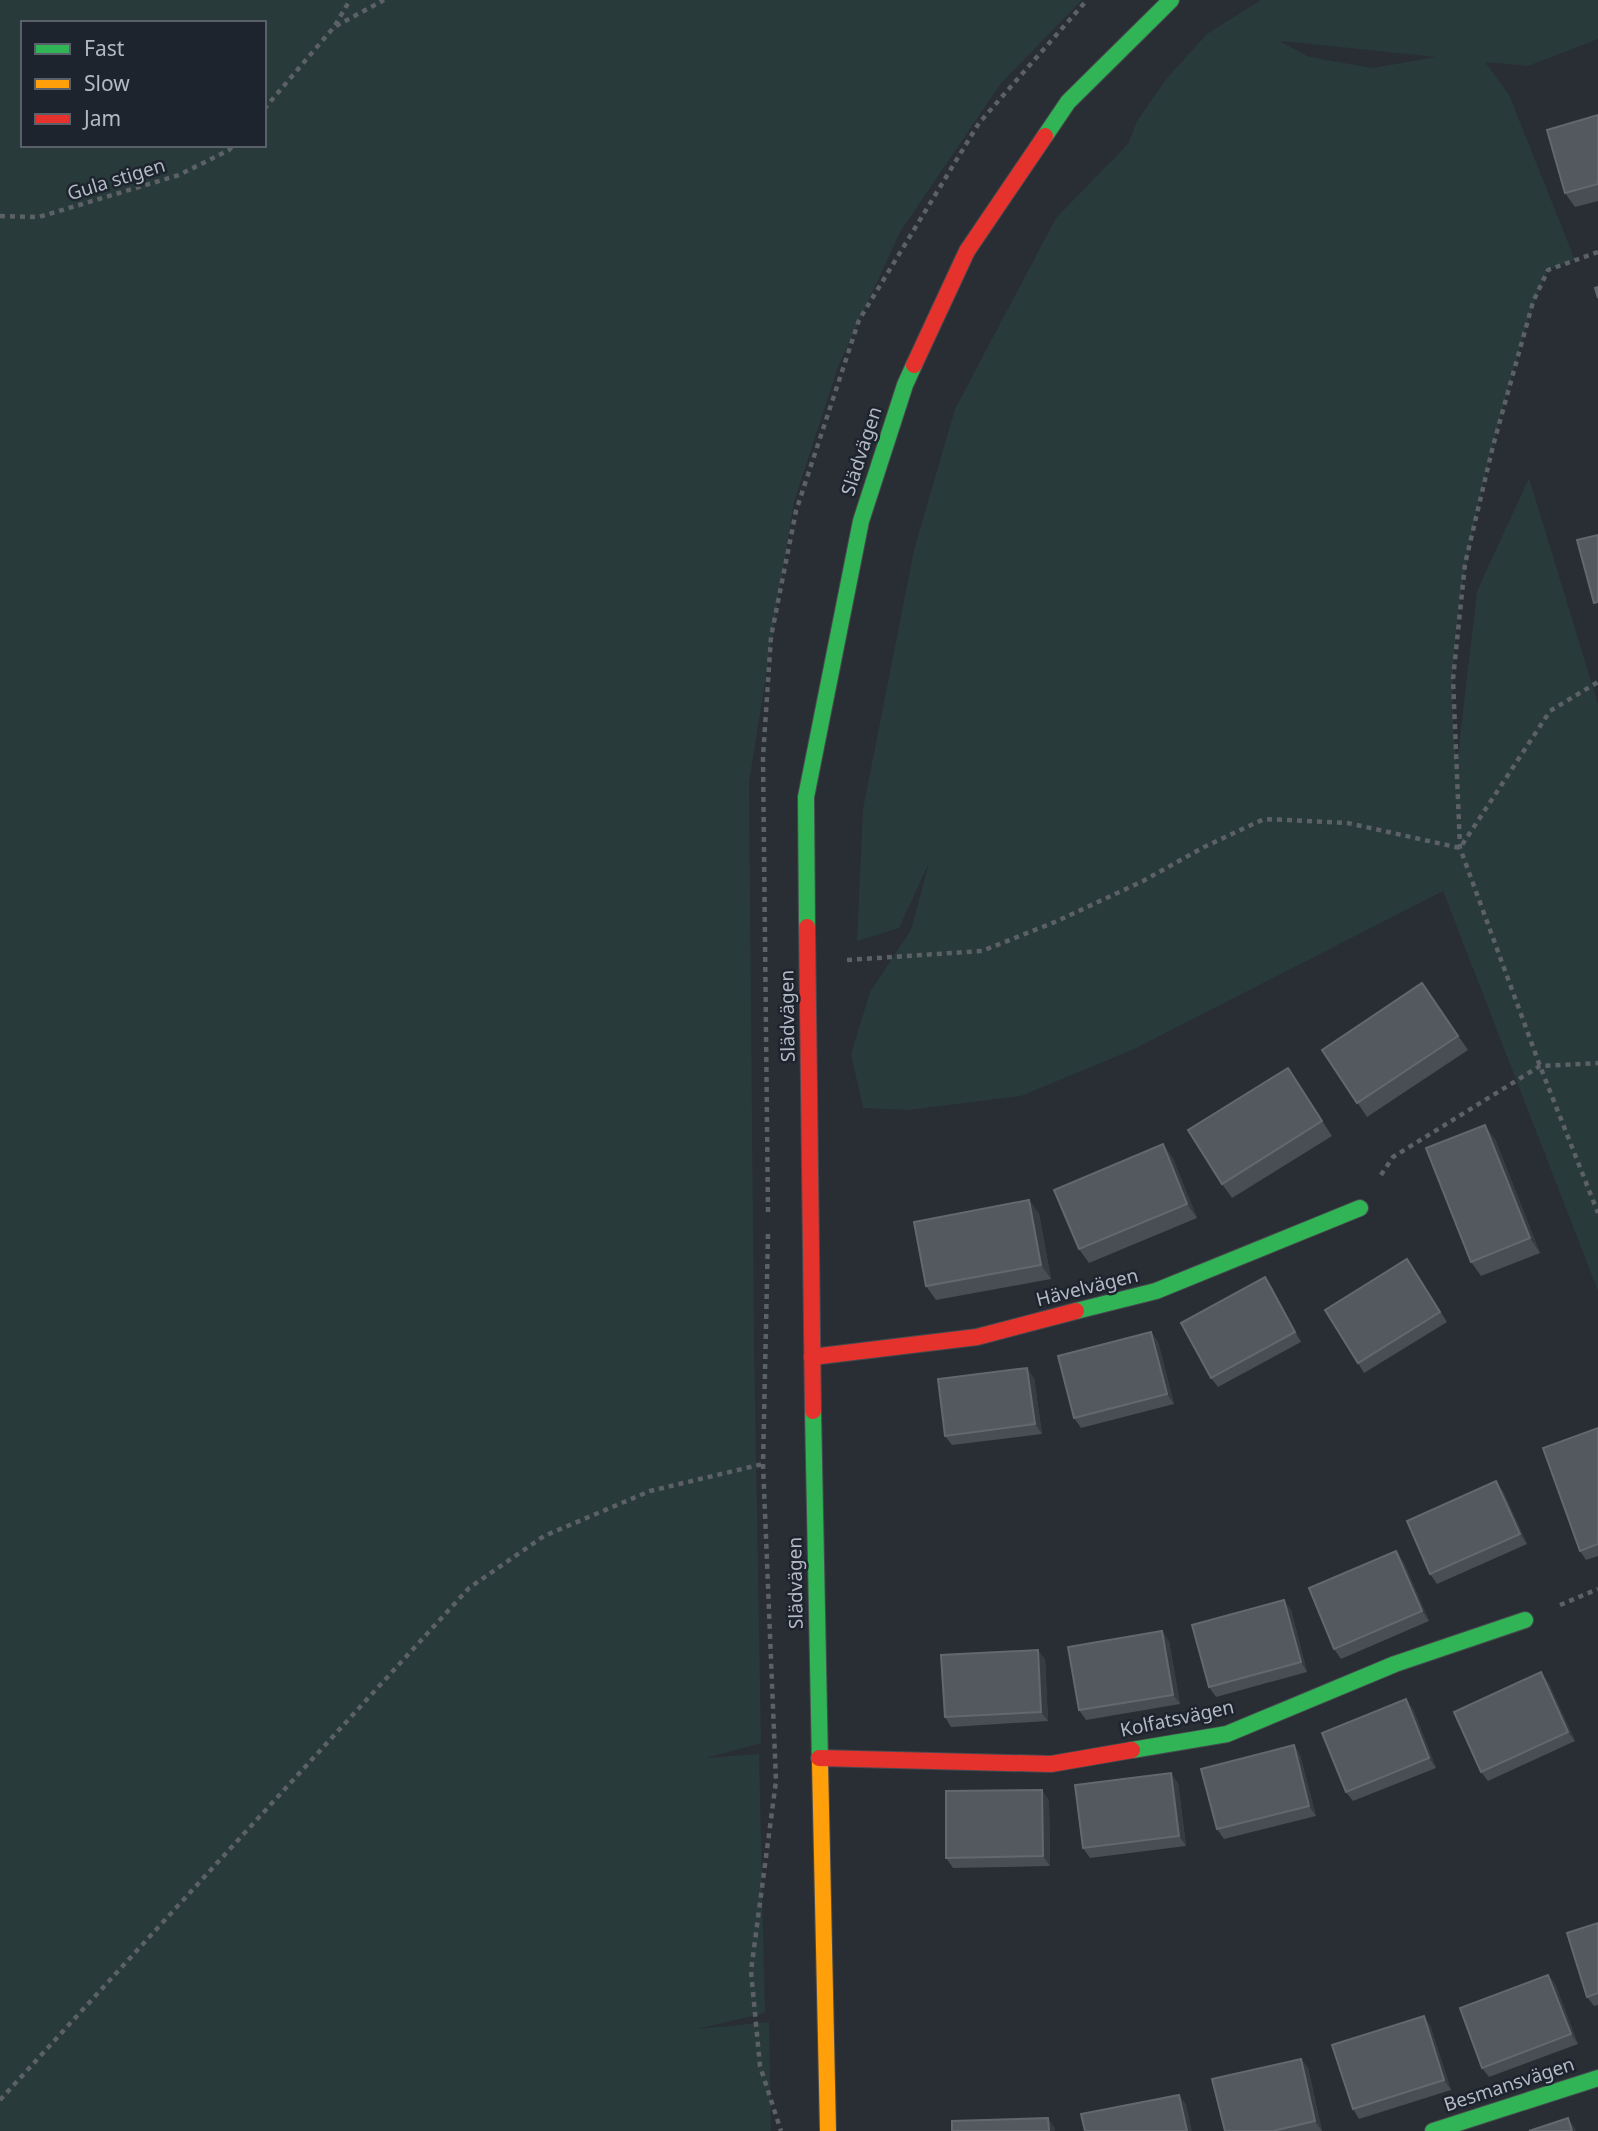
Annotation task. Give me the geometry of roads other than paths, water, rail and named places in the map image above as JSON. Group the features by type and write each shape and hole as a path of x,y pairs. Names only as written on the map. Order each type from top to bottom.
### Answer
{"street":[{"name":"Slädvägen","path":"828,2131 811,1357 806,797 861,521 905,386 967,251 1068,102 1171,0"},
{"name":"Hävelvägen","path":"811,1357 977,1337 1156,1291 1360,1208"},
{"name":"Kolfatsvägen","path":"819,1758 1051,1764 1227,1734 1395,1664 1525,1620"},
{"name":"Besmansvägen","path":"1433,2131 1598,2078"}]}
